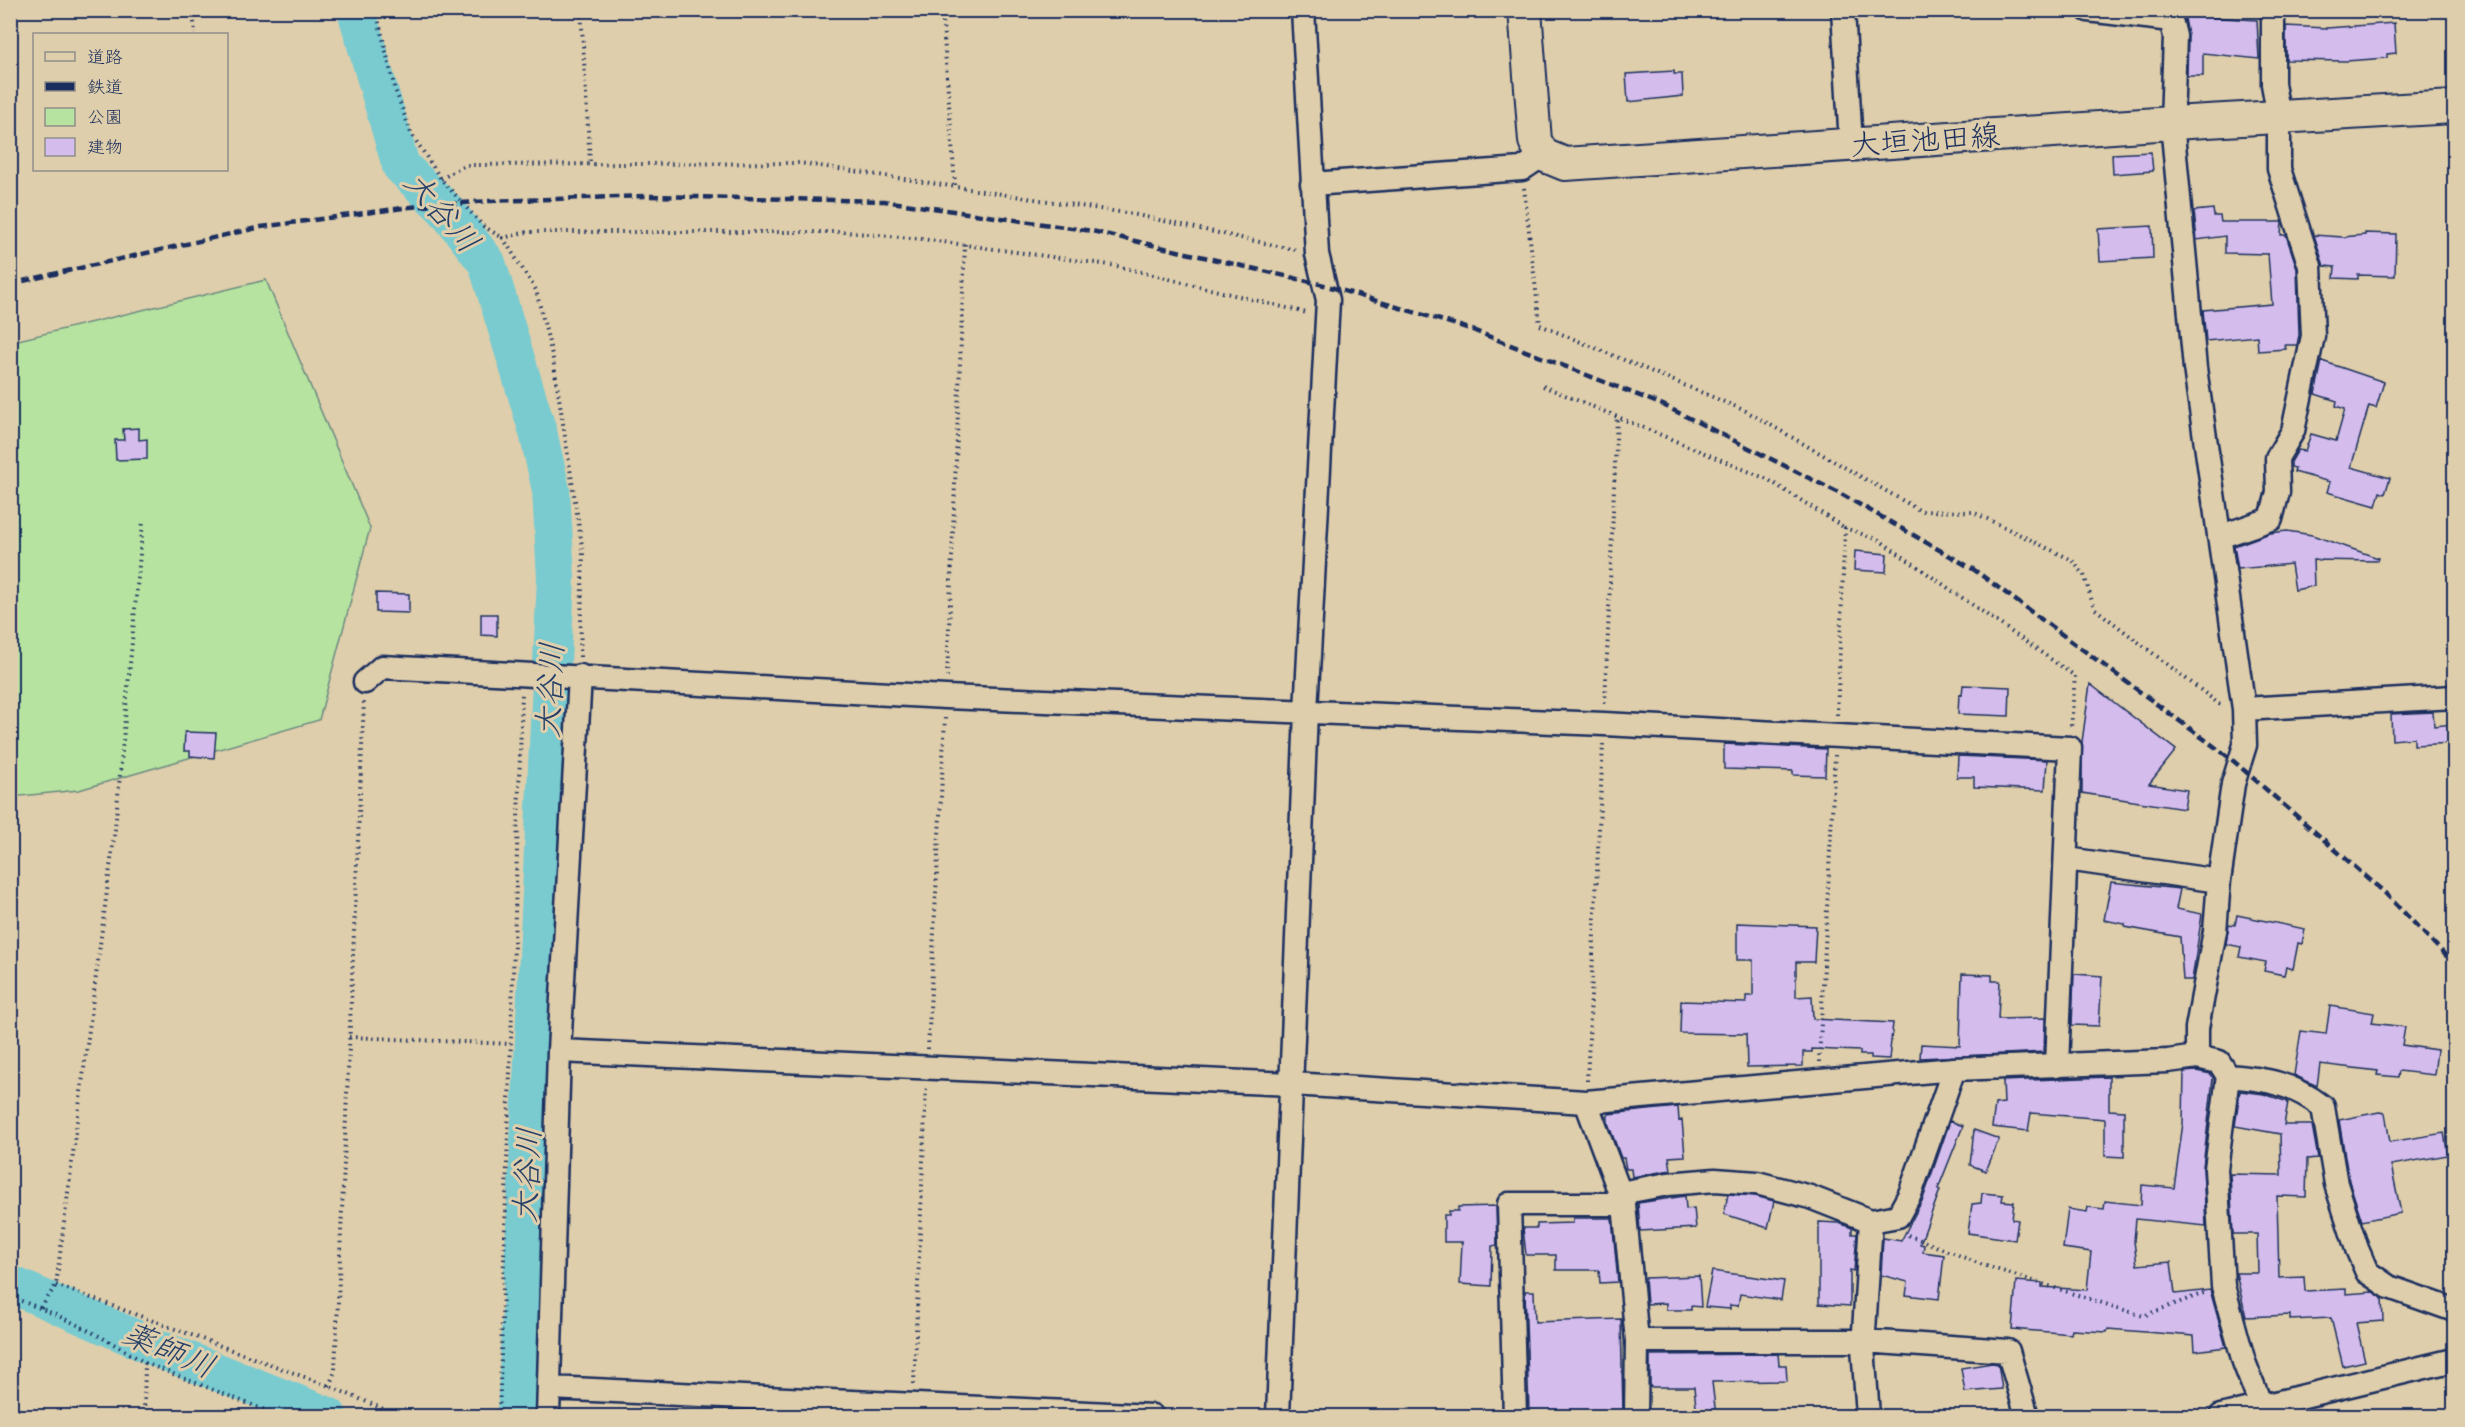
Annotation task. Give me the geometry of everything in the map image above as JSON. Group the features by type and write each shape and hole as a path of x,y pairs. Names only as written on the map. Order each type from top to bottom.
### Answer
{"main road":[{"path":"1525,10 1534,141 1533,162"},
{"name":"大垣池田線","path":"1533,162 1565,164 2172,123 2454,107"}],"street":[{"path":"1278,1416 1306,711 1325,320 1328,300 1317,254 1303,10"},
{"path":"1843,10 1851,145"},
{"path":"2088,10 2175,15 2172,123 2195,368 2244,709 2245,745 2233,784 2219,881 2215,931 2197,1028 2197,1057"},
{"path":"2219,537 2271,519 2278,492 2277,458 2294,431 2313,336 2310,266 2279,169 2279,117 2273,84 2273,10"},
{"path":"1312,184 1533,162"},
{"path":"365,682 382,667 946,697 1604,724 2070,748 2057,1066"},
{"path":"548,1416 559,1051 575,676"},
{"path":"2244,709 2454,697"},
{"path":"2067,859 2219,881"},
{"path":"559,1051 1292,1084 1586,1102 1954,1069 2057,1066 2197,1057 2219,1062 2228,1076 2216,1169 2223,1286 2244,1362 2263,1412"},
{"path":"1515,1416 1509,1204 1622,1199 1668,1184 1715,1180 1757,1183 1810,1197 1871,1221 1898,1216 1910,1194 1954,1069"},
{"path":"2228,1076 2263,1079 2301,1091 2323,1107 2336,1185 2356,1249 2367,1272 2389,1287 2454,1310"},
{"path":"1586,1102 1622,1199 1637,1341 1636,1416"},
{"path":"1868,1416 1864,1341 1871,1221"},
{"path":"1637,1341 1864,1341 2008,1351 2027,1416"},
{"path":"2222,1416 2263,1412 2454,1360"},
{"path":"550,1388 1152,1416"}],"path":[{"path":"193,10 195,33"},
{"path":"376,10 395,89 411,134 441,179 483,226 503,237 536,290 553,359 570,454 583,552 575,676"},
{"path":"580,10 590,163"},
{"path":"942,10 955,185"},
{"path":"1533,162 1540,325 1746,411 1922,510 1973,512 2072,560 2084,575 2094,608 2219,705 2244,709"},
{"path":"441,179 465,165 800,163 1132,214 1317,254"},
{"path":"503,237 527,232 846,232 965,243 1117,266 1295,308 1325,320"},
{"path":"913,1406 965,243"},
{"path":"1543,386 1767,479 1845,528"},
{"path":"1586,1102 1617,416"},
{"path":"41,1308 56,1285 115,829 143,521"},
{"path":"499,1416 511,1044 528,675"},
{"path":"329,1386 335,1371 365,682"},
{"path":"349,1037 511,1044"},
{"path":"1871,1221 1983,1265 2143,1316 2223,1286"},
{"path":"56,1285 329,1386 400,1416"},
{"path":"10,1297 41,1308 122,1348 145,1364 280,1416"},
{"path":"144,1416 145,1364"}],"green space":[{"path":"266,280 370,528 319,720 79,790 11,797 10,342"}],"building":[{"path":"2184,12 2207,13 2207,17 2257,20 2259,59 2203,53 2203,76 2187,76 2188,36"},
{"path":"2394,23 2396,53 2387,54 2387,58 2346,61 2286,60 2286,26 2327,28"},
{"path":"1674,71 1674,74 1682,74 1683,96 1628,102 1626,74"},
{"path":"2151,152 2153,171 2113,174 2112,154"},
{"path":"2213,209 2214,216 2220,216 2221,222 2282,222 2281,235 2286,235 2297,268 2299,335 2297,345 2285,345 2286,349 2258,351 2257,336 2206,341 2203,310 2272,304 2268,254 2225,253 2225,236 2197,240 2194,211"},
{"path":"2152,226 2153,258 2100,261 2098,229"},
{"path":"2365,233 2396,234 2395,276 2358,275 2358,279 2334,278 2335,267 2324,266 2314,235 2342,237 2365,235"},
{"path":"2322,361 2384,382 2376,408 2369,406 2351,467 2390,478 2385,494 2380,492 2376,506 2327,492 2330,482 2294,472 2295,468 2291,467 2291,462 2298,450 2305,451 2311,434 2336,441 2345,409 2336,406 2337,401 2315,394"},
{"path":"139,428 139,440 147,439 147,459 116,460 115,440 124,440 123,429"},
{"path":"2287,531 2312,535 2378,558 2377,561 2313,560 2314,586 2295,590 2291,564 2238,569 2234,546 2270,533"},
{"path":"1855,551 1887,554 1886,572 1854,570"},
{"path":"376,593 409,594 409,613 376,612"},
{"path":"481,614 497,614 497,636 481,635"},
{"path":"2090,684 2176,750 2149,784 2187,790 2184,809 2082,793 2082,742"},
{"path":"1963,685 2010,687 2009,716 1958,714 1959,694 1962,695"},
{"path":"2433,712 2434,726 2454,724 2454,743 2414,745 2414,738 2392,740 2391,714"},
{"path":"185,732 216,733 214,758 190,756 190,751 184,751"},
{"path":"1724,744 1826,749 1825,776 1793,775 1793,771 1724,769"},
{"path":"1958,756 2047,760 2045,790 1974,787 1974,777 1957,777"},
{"path":"2111,882 2180,889 2176,909 2202,914 2192,980 2183,980 2180,937 2125,927 2125,924 2104,920"},
{"path":"2237,915 2305,929 2302,944 2298,943 2293,969 2286,967 2284,975 2264,971 2266,962 2239,957 2241,947 2226,944 2229,924 2235,925"},
{"path":"1737,923 1816,926 1814,962 1796,962 1796,997 1812,996 1813,1019 1893,1023 1889,1059 1860,1055 1860,1051 1812,1049 1812,1052 1803,1052 1803,1066 1747,1067 1746,1034 1680,1033 1681,1001 1746,1003 1746,996 1753,996 1753,960 1737,960"},
{"path":"1962,974 1992,975 1992,981 2000,981 1998,1019 2045,1018 2044,1052 1920,1058 1921,1044 1960,1046"},
{"path":"2074,974 2102,976 2099,1026 2072,1025"},
{"path":"2330,1006 2374,1013 2372,1023 2405,1027 2402,1045 2437,1050 2434,1075 2399,1071 2398,1077 2377,1075 2378,1071 2320,1064 2317,1086 2294,1075 2301,1031 2326,1034"},
{"path":"2196,1071 2211,1074 2213,1078 2203,1167 2206,1226 2136,1219 2134,1241 2137,1265 2171,1262 2175,1294 2210,1290 2226,1347 2195,1351 2194,1336 2108,1329 2107,1332 2072,1330 2071,1334 2012,1329 2016,1281 2042,1283 2042,1287 2087,1290 2091,1252 2063,1248 2068,1209 2087,1212 2088,1207 2104,1209 2105,1201 2141,1205 2142,1185 2174,1188 2183,1123 2184,1072"},
{"path":"2109,1077 2109,1110 2124,1111 2124,1157 2105,1156 2105,1119 2031,1113 2028,1131 1992,1127 1995,1104 2004,1103 2003,1081"},
{"path":"2240,1091 2264,1094 2288,1102 2284,1125 2312,1125 2318,1158 2307,1159 2306,1197 2277,1196 2279,1278 2304,1277 2305,1291 2346,1289 2346,1294 2373,1292 2382,1298 2383,1321 2356,1323 2365,1361 2343,1366 2331,1318 2290,1320 2290,1315 2246,1317 2236,1273 2258,1273 2257,1234 2233,1234 2230,1174 2281,1175 2280,1134 2235,1126"},
{"path":"1678,1107 1679,1121 1682,1120 1685,1156 1669,1157 1671,1170 1632,1177 1631,1169 1626,1169 1624,1158 1621,1158 1608,1123 1608,1114"},
{"path":"2379,1112 2385,1113 2390,1142 2444,1133 2448,1155 2391,1165 2401,1213 2362,1221 2349,1181 2339,1120"},
{"path":"1950,1121 1963,1126 1938,1189 1940,1190 1920,1244 1924,1245 1923,1252 1944,1255 1939,1299 1906,1295 1908,1282 1881,1275 1883,1238 1901,1241 1923,1199"},
{"path":"1974,1130 1999,1139 1986,1171 1970,1165"},
{"path":"1982,1193 2003,1195 2002,1201 2014,1202 2012,1219 2018,1220 2015,1240 1968,1233 1972,1204 1981,1203"},
{"path":"1728,1194 1755,1196 1774,1201 1768,1228 1724,1214"},
{"path":"1685,1196 1686,1209 1694,1208 1696,1228 1640,1231 1638,1203"},
{"path":"1496,1206 1497,1245 1492,1246 1491,1286 1460,1284 1462,1242 1444,1242 1444,1215 1449,1215 1449,1211 1458,1211 1458,1207"},
{"path":"1573,1218 1612,1218 1618,1282 1600,1283 1599,1270 1556,1270 1556,1255 1526,1255 1523,1228 1537,1228 1537,1224 1573,1223"},
{"path":"1819,1222 1839,1223 1852,1228 1852,1234 1857,1234 1854,1271 1850,1270 1850,1306 1819,1304"},
{"path":"1712,1271 1784,1281 1781,1300 1740,1294 1738,1306 1730,1305 1730,1309 1705,1307"},
{"path":"1699,1276 1701,1307 1691,1306 1691,1310 1666,1310 1666,1303 1647,1304 1645,1278"},
{"path":"1525,1291 1534,1291 1535,1322 1621,1319 1623,1413 1572,1415 1572,1413 1529,1411"},
{"path":"1778,1354 1779,1365 1786,1365 1787,1381 1712,1382 1716,1416 1697,1416 1694,1387 1650,1387 1650,1355"},
{"path":"1998,1364 2002,1389 1965,1392 1961,1368"}],"waterway":[{"name":"大谷川","path":"356,10 401,166 446,210 487,263 538,432 551,490 556,578 516,1416"},
{"name":"薬師川","path":"10,1284 159,1349 328,1416"}],"railway":[{"path":"10,284 261,227 410,207 489,201 648,196 884,201 1092,231 1324,285 1470,329 1663,405 1841,494 1973,569 2230,758 2385,893 2454,964"}]}
